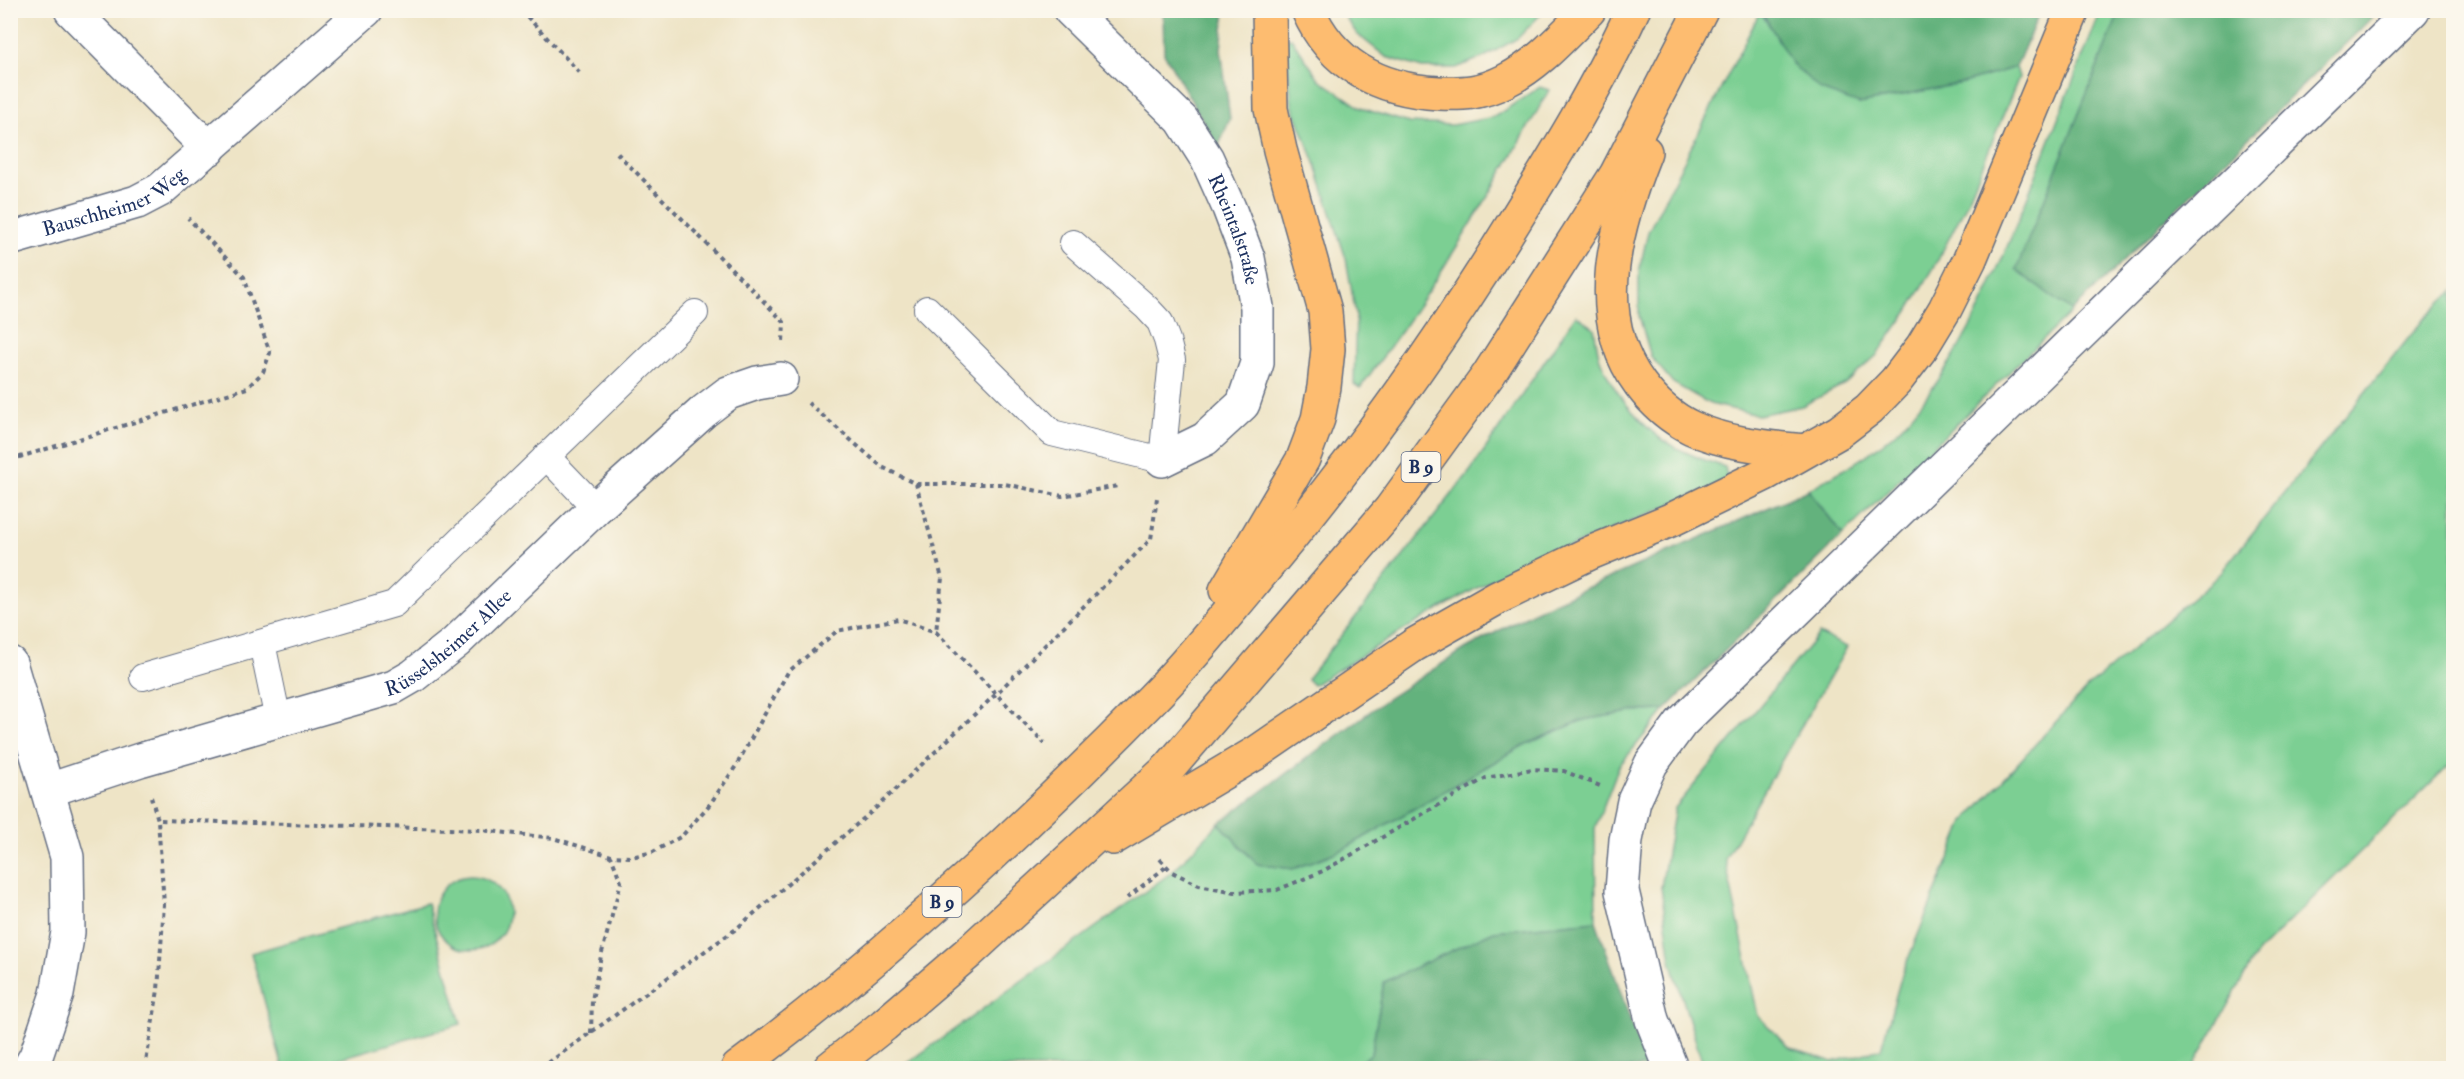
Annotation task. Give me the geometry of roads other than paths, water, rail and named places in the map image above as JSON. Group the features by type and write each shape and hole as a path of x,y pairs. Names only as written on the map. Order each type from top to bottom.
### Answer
{"highway":[{"path":"1153,699 1227,589 1303,459 1318,419 1324,387 1328,349 1325,311 1280,150 1271,109 1269,10"},
{"path":"1308,10 1325,41 1349,65 1372,79 1418,91 1471,94 1505,82 1534,64 1589,10"},
{"name":"B 9","path":"738,1068 819,1007 934,909 1153,699 1287,544 1377,425 1464,303 1612,57 1633,10"},
{"path":"1065,866 1256,753 1414,645 1497,598 1590,553 1673,519 1765,474 1839,432 1869,409 1896,381 1933,328 1970,259 2073,10"},
{"path":"1701,11 1642,159 1624,216 1614,257 1611,284 1611,312 1618,344 1633,375 1648,395 1667,414 1694,429 1753,446 1804,451"},
{"name":"B 9","path":"830,1068 968,953 1169,768 1390,510 1489,374 1616,175 1701,11"}],"street":[{"name":"Bauschheimer Weg","path":"71,10 209,149"},
{"name":"Bauschheimer Weg","path":"10,239 137,202 160,190 366,10"},
{"name":"Rheintalstraße","path":"1070,10 1182,120 1207,159 1248,258 1257,307 1257,363 1243,404 1205,439 1162,460"},
{"path":"1671,1068 1652,1020 1622,891 1626,840 1634,801 1651,764 1682,723 2413,10"},
{"name":"Rüsselsheimer Allee","path":"49,790 140,760 394,687 456,642 596,508 703,412 728,393 757,383 781,380"},
{"path":"10,663 67,857 68,932 57,994 36,1056 29,1068"}],"lane":[{"path":"927,309 1052,433 1162,460 1172,360 1160,322 1073,243"},
{"path":"143,677 394,604 695,313"},
{"path":"546,456 596,508"},
{"path":"262,643 278,720"}]}
